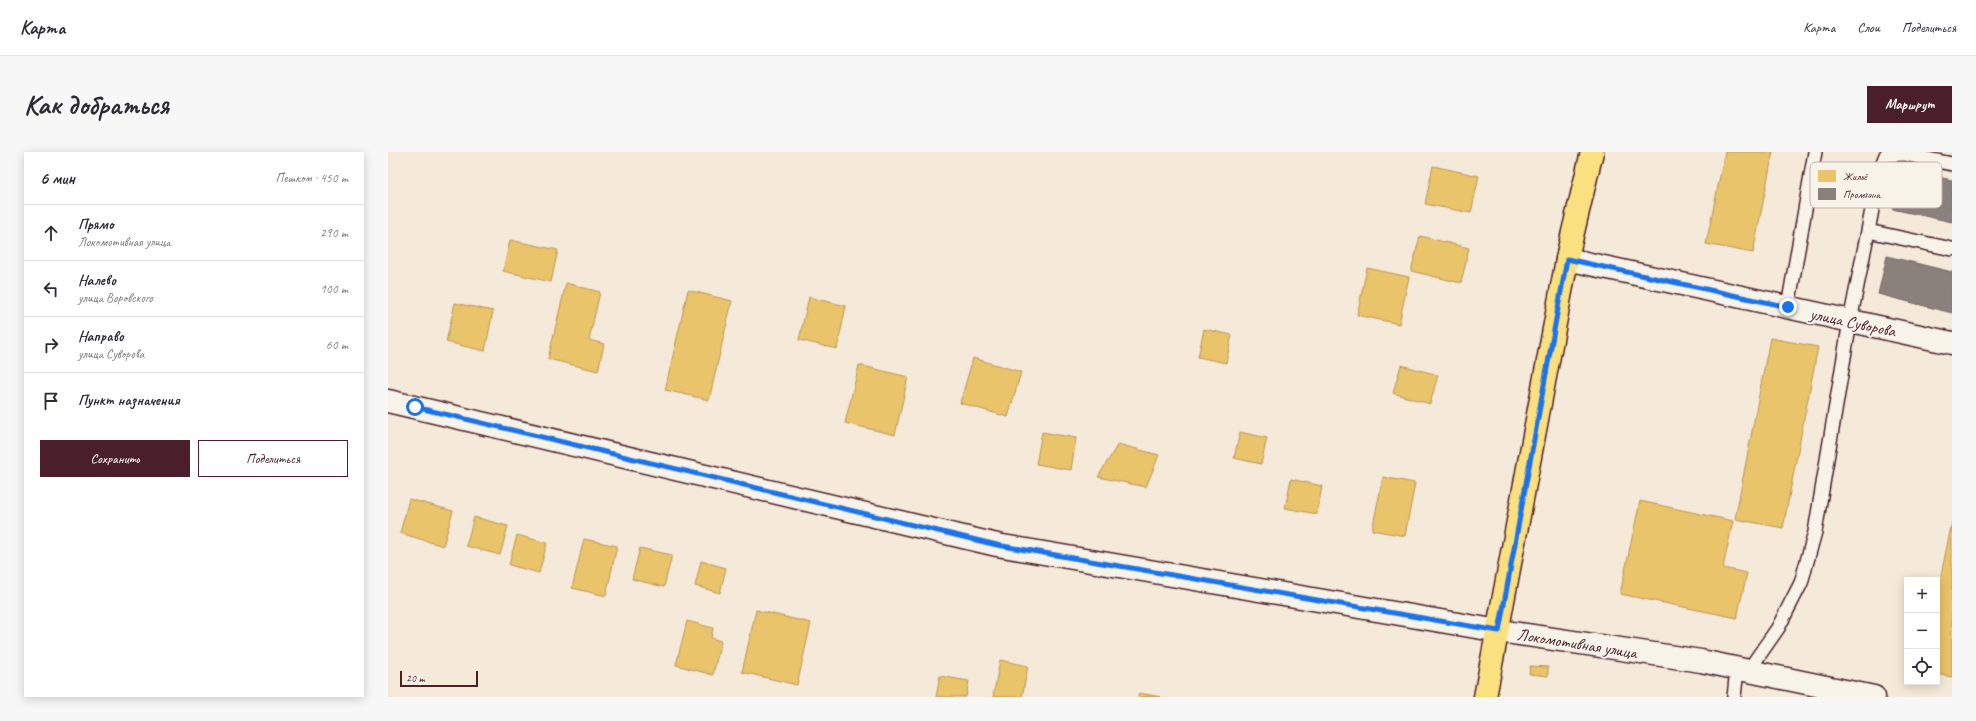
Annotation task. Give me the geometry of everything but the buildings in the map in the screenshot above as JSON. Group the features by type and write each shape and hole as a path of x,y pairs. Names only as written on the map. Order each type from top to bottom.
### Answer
{"main road":[{"path":"1485,697 1499,631 1567,259 1592,152"}],"street":[{"name":"улица Суворова","path":"1567,259 1952,343"},
{"name":"Локомотивная улица","path":"388,401 997,545 1499,631 1701,662 1874,697"}],"lane":[{"path":"1813,162 1815,152"},
{"path":"1883,162 1886,155 1904,154 1952,164"},
{"path":"1788,307 1810,181"},
{"path":"1734,697 1743,670 1778,628 1800,583 1815,532 1850,321 1872,208"},
{"path":"1868,231 1952,249"}],"route":[{"path":"415,407 997,545 1499,631 1567,259 1788,307"}]}
